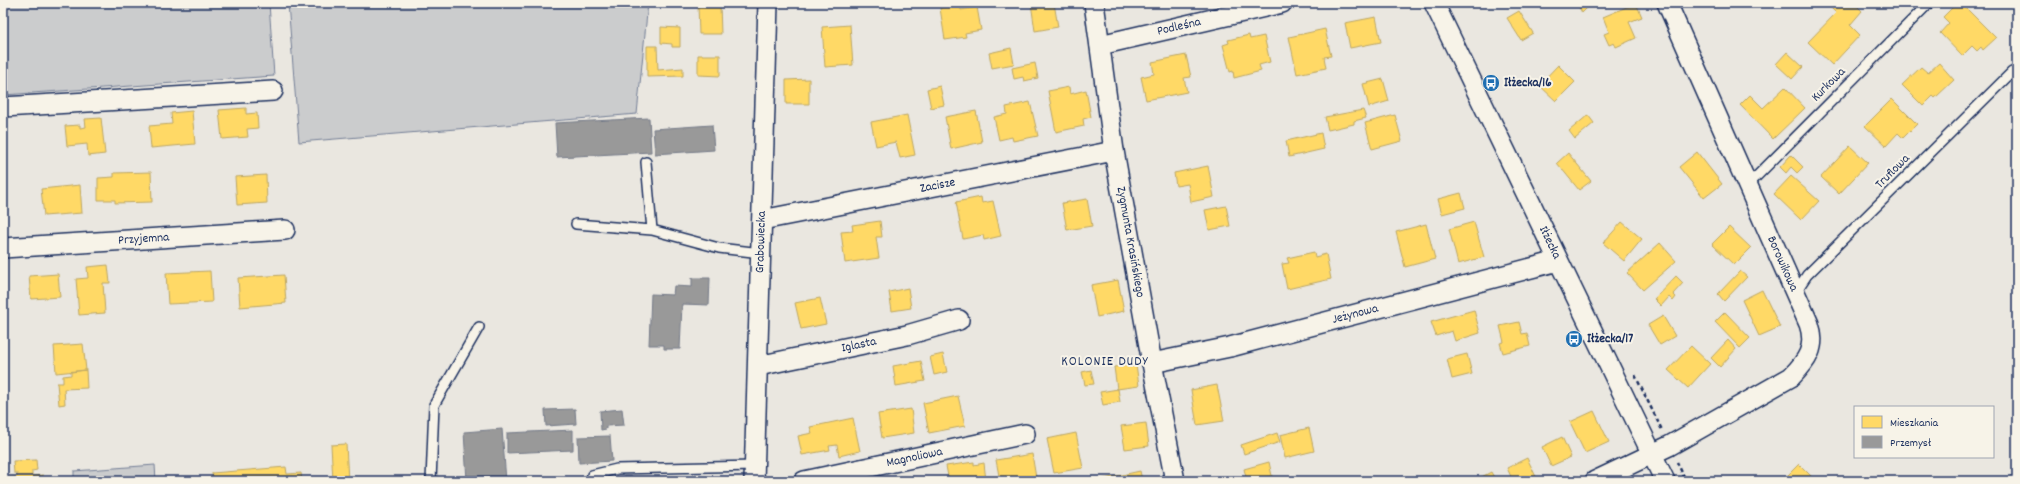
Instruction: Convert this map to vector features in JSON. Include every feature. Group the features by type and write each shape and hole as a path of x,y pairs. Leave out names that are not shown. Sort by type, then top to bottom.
{"street":[{"name":"Grabowiecka","path":"755,473 768,3"},
{"name":"Zygmunta Krasińskiego","path":"1094,3 1114,151 1175,481"},
{"name":"Podleśna","path":"1100,45 1282,3"},
{"name":"Iłżecka","path":"1434,3 1665,481"},
{"name":"Borowikowa","path":"1595,481 1669,446 1791,377 1802,366 1809,355 1812,333 1667,3"},
{"path":"3,107 273,91"},
{"name":"Zacisze","path":"762,220 1114,151"},
{"name":"Przyjemna","path":"3,248 285,230"},
{"name":"Jeżynowa","path":"1152,363 1230,347 1558,261"},
{"name":"Iglasta","path":"758,366 907,335 959,320"},
{"name":"Magnoliowa","path":"804,481 1025,434"}],"lane":[{"name":"Kurkowa","path":"1748,185 1929,3"},
{"name":"Truflowa","path":"1795,293 1807,275 2012,72"},
{"path":"646,162 652,230"},
{"path":"576,224 652,230 719,248 761,253"},
{"path":"431,481 434,405 479,327"},
{"path":"590,481 592,475 617,470 755,473"}],"shaded area":[{"path":"3,3 269,3 274,76 3,95"},
{"path":"288,3 648,3 637,114 299,142"},
{"path":"155,465 156,481 74,481 74,471"}],"building: Mieszkania":[{"path":"1031,3 1054,3 1058,27 1035,31"},
{"path":"1577,3 1592,3 1582,13"},
{"path":"1636,3 1642,17 1629,22 1636,38 1616,47 1614,43 1609,45 1604,34 1609,32 1603,17"},
{"path":"1834,3 1854,3 1862,11 1850,25 1860,35 1832,65 1808,42 1836,13 1830,7"},
{"path":"1957,3 1961,3 1996,38 1983,50 1981,47 1977,51 1972,46 1962,56 1940,33 1949,23 1943,17"},
{"path":"720,4 721,34 699,34 698,5"},
{"path":"961,5 961,10 977,7 981,30 965,33 966,37 945,40 940,8"},
{"path":"1519,11 1533,33 1521,40 1507,18"},
{"path":"1376,17 1381,42 1350,48 1345,23"},
{"path":"850,25 853,65 825,67 822,27"},
{"path":"661,27 680,28 680,47 672,47 672,44 661,43"},
{"path":"1325,29 1331,56 1324,57 1326,68 1297,74 1289,37"},
{"path":"1249,35 1250,39 1264,36 1270,62 1259,65 1261,71 1234,78 1233,71 1230,72 1223,45 1229,43 1228,40"},
{"path":"647,46 657,46 658,70 683,68 683,76 647,77"},
{"path":"1011,48 1014,64 992,68 989,53"},
{"path":"1787,52 1803,67 1792,79 1776,64"},
{"path":"698,55 720,55 720,76 698,75"},
{"path":"1186,55 1191,77 1184,78 1187,92 1146,100 1141,77 1154,74 1152,62"},
{"path":"1035,63 1038,78 1024,81 1023,77 1014,79 1012,68"},
{"path":"1939,63 1954,80 1935,98 1933,96 1923,106 1902,85 1921,67 1928,73"},
{"path":"1558,65 1575,82 1556,101 1539,85"},
{"path":"809,79 809,104 786,104 786,80"},
{"path":"1383,79 1389,101 1369,107 1363,84"},
{"path":"940,86 944,105 931,108 927,89"},
{"path":"1069,87 1070,94 1086,90 1091,117 1083,119 1084,126 1056,132 1048,91"},
{"path":"1785,87 1805,108 1773,139 1740,105 1750,95 1763,108"},
{"path":"1892,99 1917,124 1903,138 1898,133 1886,146 1865,126"},
{"path":"1030,102 1038,136 1013,141 1012,137 999,140 994,117 1007,114 1006,107"},
{"path":"246,108 246,114 257,113 258,128 247,129 248,137 222,139 219,110"},
{"path":"1363,110 1366,118 1354,121 1354,124 1328,130 1325,117"},
{"path":"192,111 195,144 151,148 149,126 172,124 171,113"},
{"path":"976,111 982,142 951,149 945,117"},
{"path":"907,115 915,155 900,158 896,142 876,146 871,122"},
{"path":"1395,115 1402,141 1372,149 1365,123"},
{"path":"1588,115 1594,123 1575,139 1569,131"},
{"path":"101,118 105,154 88,156 87,144 67,146 65,126 80,125 80,128 86,127 85,119"},
{"path":"1321,133 1324,149 1289,157 1286,141"},
{"path":"1850,146 1868,163 1839,194 1821,177"},
{"path":"1697,152 1722,184 1704,198 1679,167"},
{"path":"1568,153 1591,181 1579,190 1557,163"},
{"path":"1791,155 1803,167 1797,173 1791,167 1786,173 1780,167"},
{"path":"1208,166 1214,197 1191,202 1188,184 1176,186 1174,173"},
{"path":"151,172 152,202 115,203 115,200 98,200 98,178 114,177 114,173"},
{"path":"266,175 267,203 237,205 235,177"},
{"path":"1791,176 1819,201 1801,220 1774,194"},
{"path":"80,185 82,213 44,216 41,189"},
{"path":"1461,193 1465,208 1442,214 1438,199"},
{"path":"981,197 982,203 993,201 1001,236 984,240 983,235 963,239 956,202"},
{"path":"1087,199 1092,226 1067,230 1062,203"},
{"path":"1226,206 1230,226 1209,230 1205,210"},
{"path":"880,221 882,237 876,237 879,258 845,263 841,232 853,231 852,225"},
{"path":"1474,222 1484,257 1458,264 1449,229"},
{"path":"1622,222 1642,239 1624,261 1603,243"},
{"path":"1426,224 1435,259 1405,267 1396,232"},
{"path":"1729,227 1751,248 1734,265 1712,244"},
{"path":"1660,243 1676,261 1643,290 1627,273"},
{"path":"1314,252 1315,257 1326,254 1331,279 1287,289 1282,264 1289,263 1287,258"},
{"path":"108,265 110,283 103,283 105,313 79,315 76,279 88,278 87,267"},
{"path":"210,271 212,302 168,304 166,273"},
{"path":"1740,271 1747,277 1724,301 1718,294"},
{"path":"58,274 60,297 31,299 29,276"},
{"path":"284,275 286,303 240,307 238,278"},
{"path":"1676,276 1683,283 1673,294 1676,297 1673,301 1669,297 1661,306 1654,299"},
{"path":"1118,280 1124,311 1097,317 1091,285"},
{"path":"908,288 911,308 892,311 889,292"},
{"path":"1762,290 1780,327 1759,336 1742,300"},
{"path":"820,298 826,324 801,329 795,303"},
{"path":"1474,310 1480,333 1455,341 1452,331 1436,336 1431,322"},
{"path":"1725,312 1750,338 1740,348 1715,322"},
{"path":"1663,316 1675,336 1660,345 1648,325"},
{"path":"1519,322 1522,334 1527,333 1530,346 1503,353 1500,343 1504,342 1500,326"},
{"path":"1728,340 1736,349 1720,367 1711,358"},
{"path":"83,344 86,370 56,373 54,346"},
{"path":"1691,346 1710,364 1688,388 1668,370"},
{"path":"943,354 947,372 934,375 930,357"},
{"path":"1467,354 1472,374 1452,379 1447,359"},
{"path":"921,361 925,381 896,386 893,366"},
{"path":"1136,364 1139,386 1117,389 1114,367"},
{"path":"86,370 87,388 64,389 65,404 59,405 57,383 63,383 63,376 71,375 71,372"},
{"path":"1091,370 1094,384 1085,385 1082,372"},
{"path":"1217,385 1224,421 1197,425 1191,390"},
{"path":"1118,389 1120,402 1103,405 1100,392"},
{"path":"958,396 965,426 929,433 923,403"},
{"path":"911,409 914,433 882,438 878,414"},
{"path":"1594,411 1609,442 1585,453 1570,422"},
{"path":"853,418 860,451 839,456 837,445 829,446 830,450 802,455 798,436 812,433 810,427"},
{"path":"1146,423 1149,446 1125,449 1121,426"},
{"path":"1309,428 1314,451 1285,458 1280,435"},
{"path":"1076,433 1083,468 1054,473 1047,439"},
{"path":"1277,433 1280,442 1244,454 1241,445"},
{"path":"1562,437 1571,457 1551,466 1542,447"},
{"path":"346,444 348,481 333,481 331,445"},
{"path":"1032,454 1036,478 1020,481 1000,481 996,460"},
{"path":"1527,458 1538,481 1513,481 1507,468"},
{"path":"36,460 37,470 32,471 32,476 43,475 43,481 3,481 3,478 17,477 17,473 14,473 13,461"},
{"path":"974,462 974,465 984,463 986,481 949,481 946,466"},
{"path":"1269,462 1272,476 1247,481 1244,469"},
{"path":"1799,464 1816,481 1782,481"},
{"path":"286,467 287,474 301,473 302,481 213,481 212,473"},
{"path":"1140,471 1142,480 1100,481 1100,480"},
{"path":"1491,472 1496,481 1474,481"}],"building: Przemysł":[{"path":"649,118 651,152 557,157 555,123"},
{"path":"712,125 714,150 655,154 653,129"},
{"path":"692,278 710,278 709,305 682,304 680,349 664,349 664,345 649,345 651,294 673,295 674,286 692,287"},
{"path":"575,409 576,424 546,426 545,410"},
{"path":"622,409 624,425 606,426 606,429 601,430 600,411"},
{"path":"502,429 506,481 467,481 464,432"},
{"path":"573,430 573,450 507,453 507,433"},
{"path":"610,436 612,461 579,463 578,437"}],"place":[{"name":"Iłżecka/16","path":"1491,83"},
{"name":"Iłżecka/17","path":"1574,339"}],"district":[{"name":"KOLONIE DUDY","path":"1105,362"}]}
